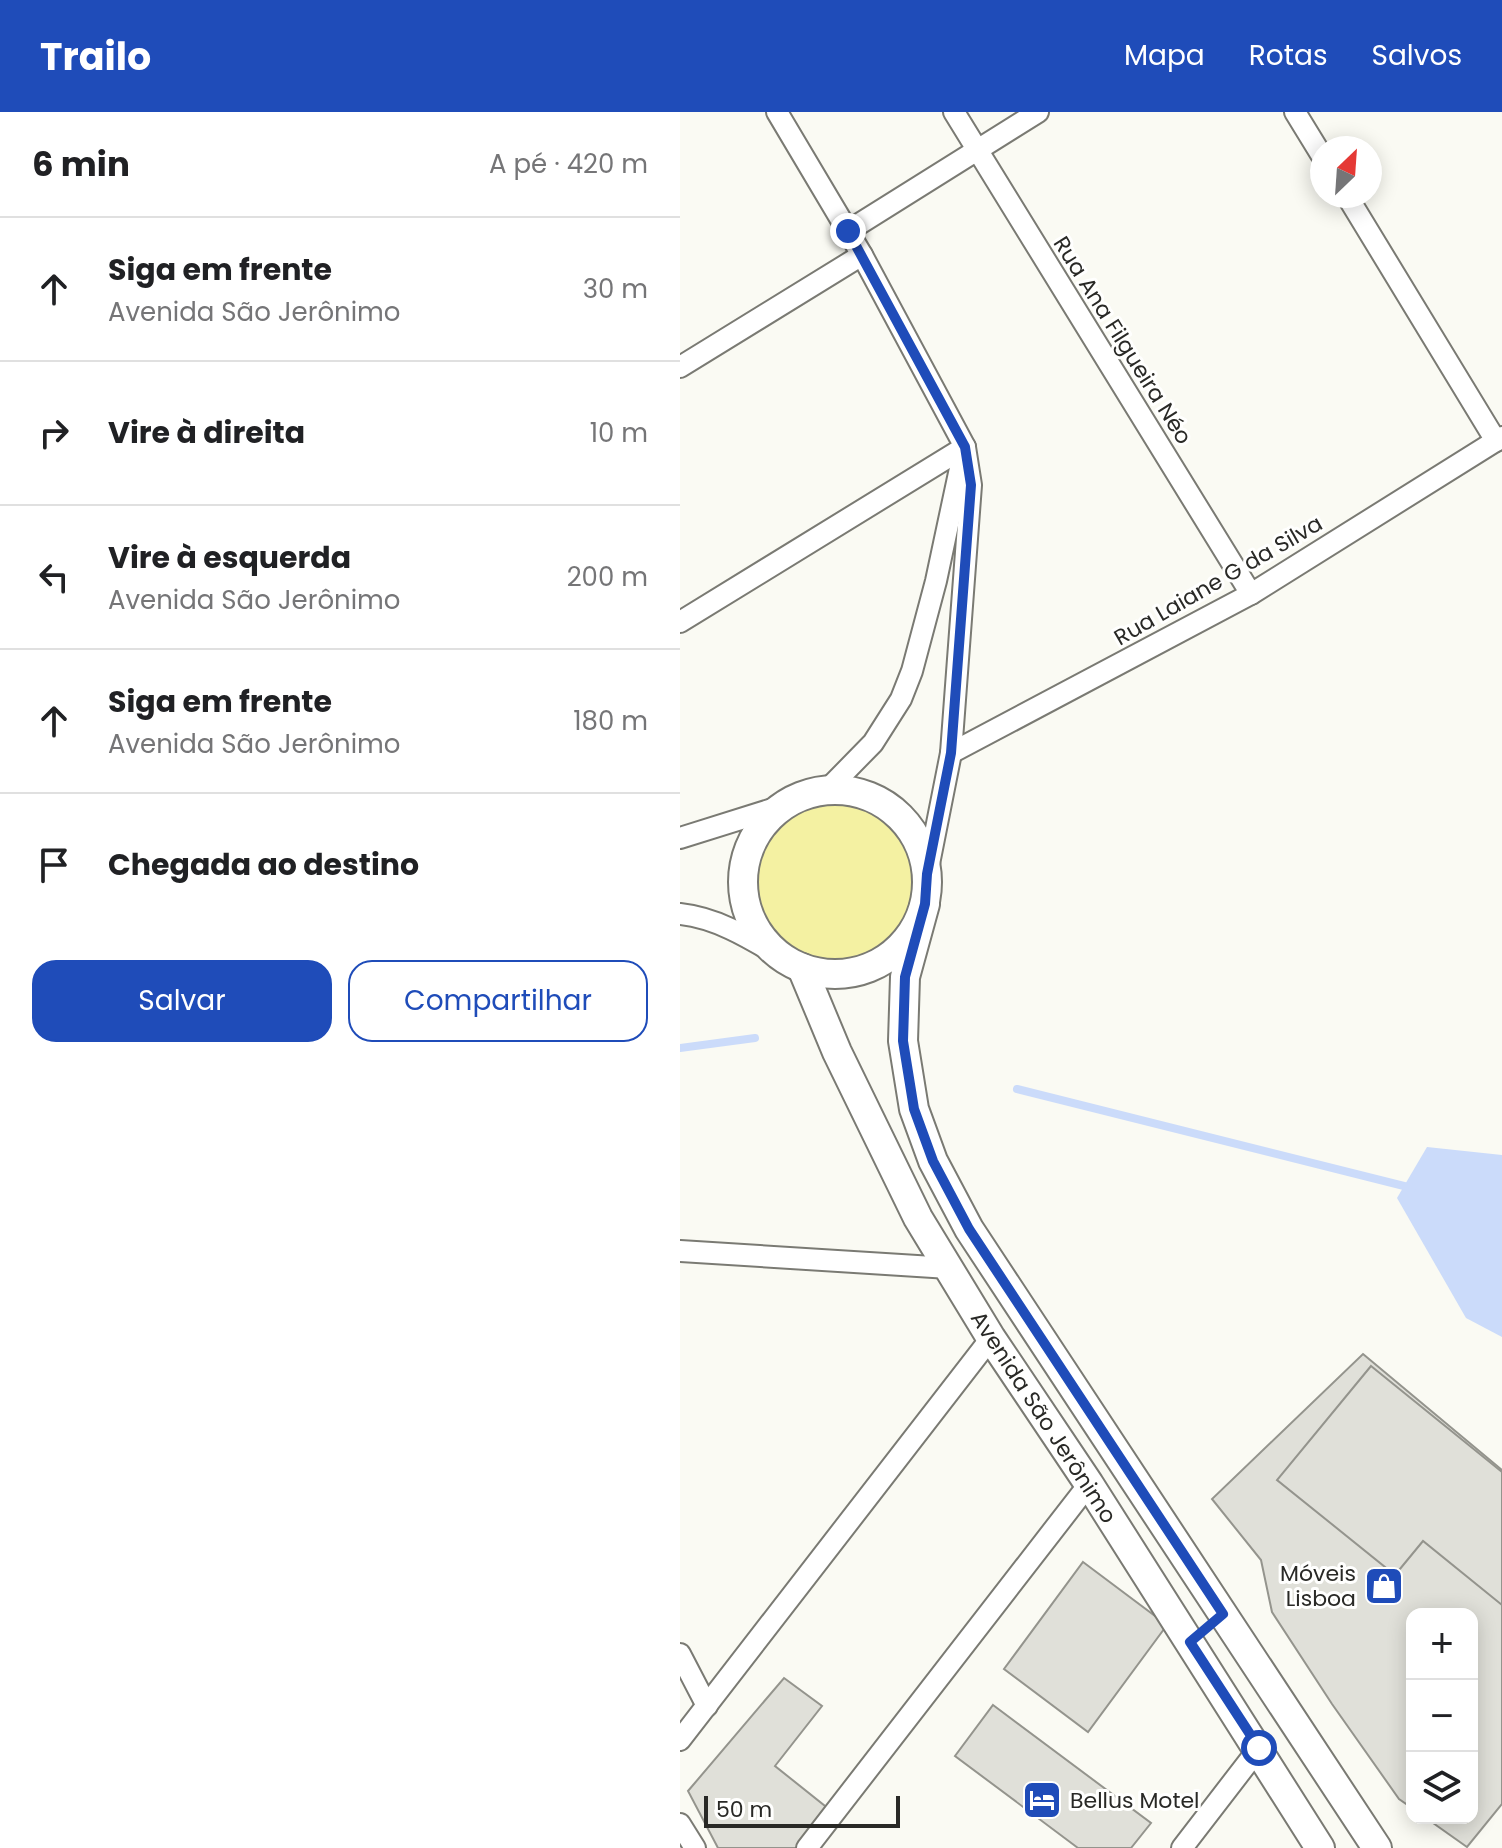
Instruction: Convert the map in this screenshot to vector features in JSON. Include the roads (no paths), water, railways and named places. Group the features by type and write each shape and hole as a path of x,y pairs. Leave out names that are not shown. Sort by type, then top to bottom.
{"main road":[{"path":"826,791 862,794 894,811 917,839 927,874 925,904 917,925 904,943 888,958 846,974 823,973 792,963 767,944 747,908 743,887 744,866 760,825 782,806 826,791"},
{"name":"Avenida São Jerônimo","path":"925,904 905,977 903,1041 914,1109 933,1161 969,1229 1377,1848"},
{"name":"Avenida São Jerônimo","path":"792,963 918,1218 991,1338 1089,1484 1320,1848"},
{"path":"1190,1642 1223,1614"}],"street":[{"path":"777,112 862,255 965,447 971,485 951,753 927,874"},
{"name":"Rua Ana Filgueira Néo","path":"954,112 1251,594"},
{"path":"848,231 1038,112"},
{"path":"1295,112 1310,136"},
{"path":"1355,208 1499,439"},
{"path":"680,367 862,255"},
{"name":"Rua Laiane G da Silva","path":"951,753 1251,594 1499,439"},
{"path":"680,622 965,447"},
{"path":"826,791 873,743 901,699 912,671 936,581 965,447"},
{"path":"680,838 782,806"},
{"path":"680,914 697,916 737,931 792,963"},
{"path":"680,1251 949,1268"},
{"path":"680,1740 991,1338"},
{"path":"807,1848 1089,1484"},
{"path":"680,1654 707,1706"},
{"path":"1182,1848 1259,1748"},
{"path":"680,1824 695,1848"}],"water":[{"path":"1427,1147 1502,1155 1502,1337 1466,1318 1397,1198"}],"waterway":[{"path":"680,1048 755,1038"},
{"path":"1017,1089 1412,1188"}],"place":[{"name":"Móveis Lisboa","path":"1384,1586"},
{"name":"Bellus Motel","path":"1042,1800"}]}
